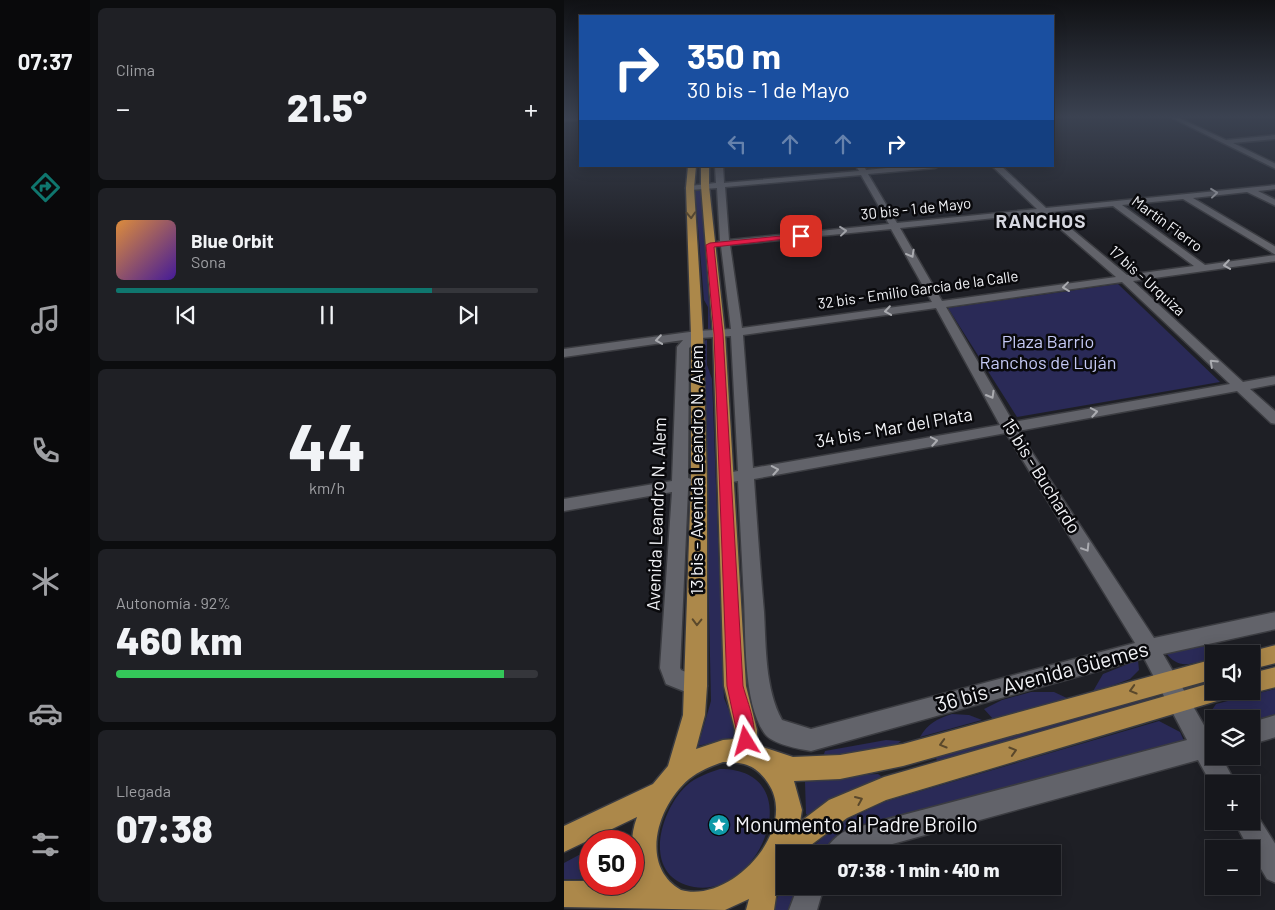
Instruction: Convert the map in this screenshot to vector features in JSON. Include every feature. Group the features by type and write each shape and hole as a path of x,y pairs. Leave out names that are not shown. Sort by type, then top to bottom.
{"main road":[{"name":"13 bis - Avenida Leandro N. Alem","path":"693,167 705,186"},
{"name":"13 bis - Avenida Leandro N. Alem","path":"678,773 694,715 696,686 699,482 697,335 705,167"},
{"name":"13 bis - Avenida Leandro N. Alem","path":"718,244 719,334 735,686 751,754"},
{"path":"1260,658 1275,654"},
{"name":"36 bis - Avenida Güemes","path":"751,754 793,769 840,767 904,755 1205,671"},
{"path":"1260,681 1275,677"},
{"path":"760,910 771,863 838,809 884,790 1205,695"},
{"path":"564,894 698,907 724,903 748,890 771,863 782,845 788,820 787,795 779,774 764,759 751,754 723,751 700,758 678,773 660,793 648,818 643,844 646,869 657,889 672,903"},
{"path":"564,839 660,793"}],"street":[{"path":"1258,158 1275,167"},
{"name":"13 bis - Avenida Leandro N. Alem","path":"718,167 705,186 737,332 757,658 761,691 766,713 774,728 788,735 811,740"},
{"path":"705,186 862,169 911,167"},
{"name":"17 bis - Urquiza","path":"997,167 1044,211 1125,279 1275,420"},
{"name":"15 bis - Buchardo","path":"862,169 1009,427 1149,648 1168,680 1177,702 1205,742"},
{"name":"30 bis - 1 de Mayo","path":"718,244 1275,187"},
{"path":"1249,190 1275,204"},
{"path":"1184,196 1275,252"},
{"name":"Martín Fierro","path":"1114,203 1203,268"},
{"name":"32 bis - Emilio García de la Calle","path":"564,353 697,335 737,332 1275,258"},
{"name":"Avenida Leandro N. Alem","path":"696,686 674,677 670,668 680,486 683,347 697,335"},
{"name":"34 bis - Mar del Plata","path":"727,478 1275,380"},
{"path":"564,505 699,482"},
{"name":"36 bis - Avenida Güemes","path":"811,740 1149,648 1275,620"},
{"path":"1260,731 1275,726"},
{"path":"847,845 850,842 1205,747"},
{"path":"1251,830 1275,870"},
{"path":"803,910 808,895"}],"green space":[{"path":"701,189 711,330 708,330 708,307 704,300 695,190"},
{"name":"Plaza Barrio Ranchos de Luján","path":"1118,284 1220,382 1017,417 948,308"},
{"path":"707,340 707,365 712,379 724,698 739,736 698,746 711,701 703,341"},
{"path":"1179,646 1186,649 1205,646 1205,660 1180,664 1169,657 1164,650"},
{"path":"1138,660 1139,670 1130,679 1092,693 1103,674"},
{"path":"1275,689 1275,716 1260,721 1260,710 1212,710 1216,704 1232,700 1260,700 1260,693"},
{"path":"1031,692 1054,692 1069,699 993,719 984,709 1002,700"},
{"path":"1152,694 1155,699 937,762 936,757"},
{"path":"952,714 969,715 982,720 920,737 933,722"},
{"path":"1159,721 1180,732 1186,745 855,830 836,845 814,845 840,823 884,802"},
{"path":"886,740 901,741 896,745 845,759 823,757 825,751"},
{"path":"720,769 748,775 764,789 770,809 767,832 756,854 740,873 718,885 694,887 678,881 667,871 661,858 660,843 663,827 668,812 686,786 698,778"},
{"path":"878,774 881,776 877,780 810,817 806,814 805,782 808,777"},
{"path":"579,855 579,879 564,879 564,863"},
{"path":"778,895 796,895 792,910 773,910"}],"place":[{"name":"Monumento al Padre Broilo","path":"719,825"}],"district":[{"name":"RANCHOS","path":"1041,221"}],"route":[{"path":"746,741 746,730 735,686 719,334 710,245 801,236"}]}
